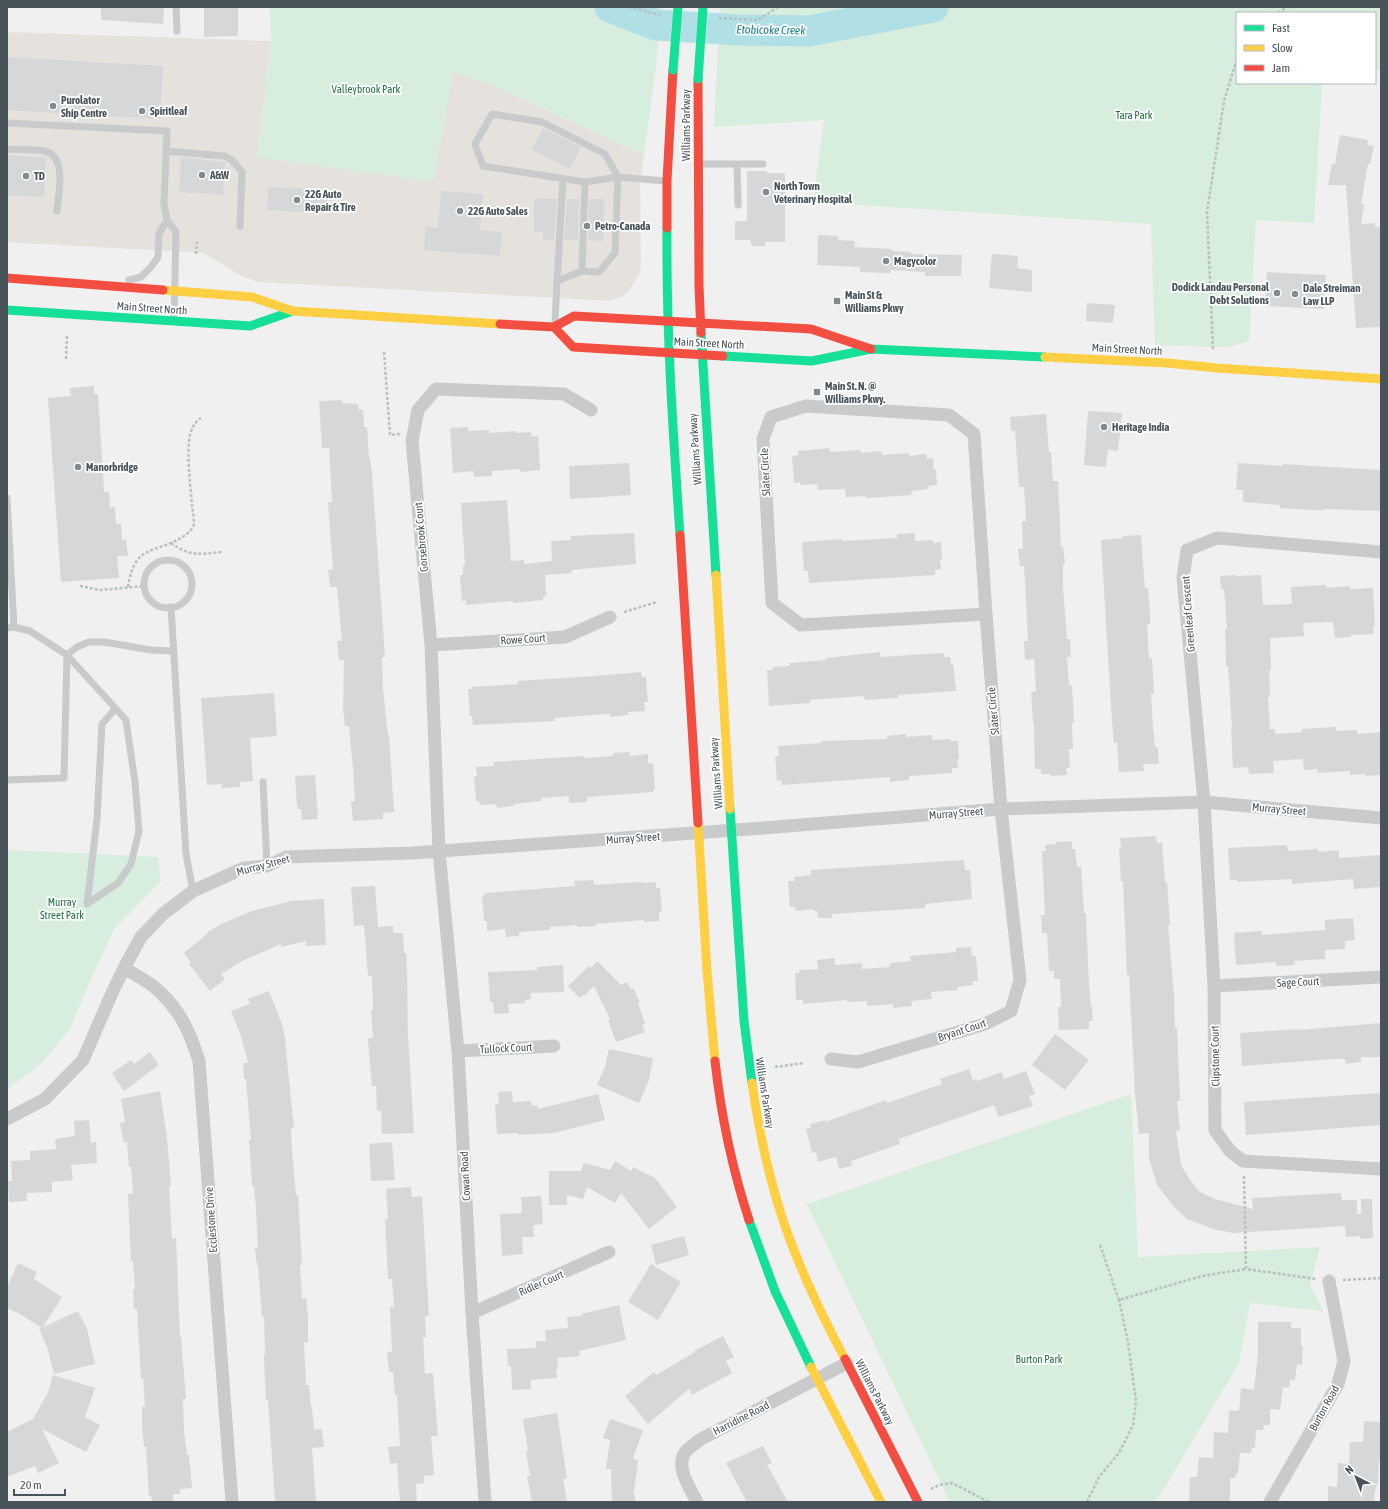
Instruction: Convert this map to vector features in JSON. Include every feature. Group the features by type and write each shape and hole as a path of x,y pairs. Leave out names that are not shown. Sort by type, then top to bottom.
{"main road":[{"name":"Williams Parkway","path":"678,7 667,181 666,285 707,971 714,1057 729,1147 748,1219 763,1261 817,1379 882,1502"},
{"name":"Williams Parkway","path":"702,7 698,79 700,322 744,1021 749,1071 759,1131 776,1198 794,1253 808,1286 918,1502"},
{"name":"Main Street North","path":"7,278 175,290 252,298 293,311 554,327 574,316 811,329 871,349"},
{"name":"Main Street North","path":"7,310 250,326 293,311"},
{"name":"Main Street North","path":"554,327 573,347 812,361 871,349 1167,363 1225,369 1381,380"}],"street":[{"name":"Gorsebrook Court","path":"439,851 431,645 412,441 418,410 436,389 564,394 591,410"},
{"name":"Slater Circle","path":"986,614 801,625 772,603 763,440 771,418 806,406 950,415 974,434 1001,809"},
{"name":"Greenleaf Crescent","path":"1204,802 1183,578 1188,550 1217,538 1381,552"},
{"name":"Rowe Court","path":"431,645 565,637 610,617"},
{"name":"Murray Street","path":"7,1119 45,1099 84,1060 124,968 142,937 163,914 193,892 244,868 268,866 286,857 439,851 732,831 1001,809 1204,802 1381,818"},
{"name":"Clipstone Court","path":"1204,802 1214,986 1216,1130 1230,1151 1243,1161"},
{"name":"Bryant Court","path":"831,1059 858,1062 985,1024 1011,1011 1020,980 1001,809"},
{"name":"Cowan Road","path":"439,851 458,1051 472,1313 486,1502"},
{"name":"Ecclestone Drive","path":"124,968 159,991 182,1018 192,1040 199,1061 232,1502"},
{"name":"Sage Court","path":"1214,986 1381,977"},
{"name":"Tullock Court","path":"458,1051 554,1046"},
{"path":"1243,1161 1381,1169"},
{"name":"Ridler Court","path":"472,1313 609,1252"},
{"name":"Burton Road","path":"1270,1502 1338,1384 1344,1361 1329,1281"},
{"name":"Harridine Road","path":"696,1502 681,1465 685,1452 701,1439 847,1363"}],"lane":[{"path":"176,7 177,30"},
{"path":"558,281 582,271 599,272 615,253 618,178 605,154 556,129 542,122 492,114 475,144 483,166 585,182 618,178 667,181"},
{"path":"7,122 167,131 164,204 167,220 176,232 174,321"},
{"path":"7,150 44,151 52,154 57,160 60,170 57,211"},
{"path":"166,151 225,156 238,166 242,172 240,226"},
{"path":"698,164 763,164"},
{"path":"737,164 738,205"},
{"path":"554,327 564,179"},
{"path":"582,271 585,182"},
{"path":"107,286 141,277 151,267 158,257 159,234 167,220"},
{"path":"7,498 10,627 30,631 67,654 126,720 135,782 139,831 131,864 118,883 87,904 98,819 102,724 115,709"},
{"path":"170,560 178,562 185,567 192,583 190,592 186,599 179,605 171,607 162,607 154,603 148,597 145,586 144,580 147,572 153,565 161,561 170,560"},
{"path":"171,607 186,854 193,892"},
{"path":"67,654 77,647 89,642 104,642 151,650 174,651"},
{"path":"7,780 64,778 67,654"},
{"path":"263,782 268,866"}],"path":[{"path":"1214,350 1207,212 1224,101 1236,62"},
{"path":"196,254 197,242"},
{"path":"66,359 67,334"},
{"path":"384,352 390,435 414,433"},
{"path":"128,587 130,575 136,562 144,553 177,540 188,533 193,527 188,463 189,447 192,427 201,418"},
{"path":"170,542 181,550 191,554 222,552"},
{"path":"80,586 100,590 145,586"},
{"path":"610,617 657,602"},
{"path":"775,1067 804,1063"},
{"path":"1243,1161 1246,1269"},
{"path":"1086,1502 1099,1477 1118,1452 1133,1425 1136,1401 1128,1342 1119,1300 1100,1245"},
{"path":"1119,1300 1202,1276 1246,1269 1329,1281 1381,1278"},
{"path":"928,1491 939,1485 952,1483 989,1502"}],"shaded area":[{"path":"7,32 271,41 258,157 453,72 490,84 644,155 640,186 640,273 629,291 623,296 610,301 258,282 241,276 204,253 7,242"}],"green space":[{"name":"Valleybrook Park","path":"270,7 661,7 656,66 644,155 490,84 453,72 433,182 257,157 271,41"},
{"name":"Tara Park","path":"720,7 1381,7 1381,70 1376,70 1376,12 1236,12 1236,84 1322,84 1314,223 1256,220 1249,341 1232,346 1155,345 1151,224 813,202 824,120 714,127"},
{"name":"Murray Street Park","path":"7,850 158,857 161,881 114,929 71,1027 42,1063 7,1089"},
{"name":"Burton Park","path":"1131,1094 1138,1257 1320,1247 1310,1285 1323,1311 1250,1303 1239,1363 1162,1492 1154,1502 950,1502 807,1204"}],"building":[{"path":"101,7 164,7 163,24 101,20"},
{"path":"204,7 238,7 238,36 204,37"},
{"path":"7,57 163,66 160,119 7,110"},
{"path":"543,128 581,147 570,169 532,150"},
{"path":"1340,135 1368,140 1367,145 1374,146 1370,164 1368,164 1361,204 1364,205 1361,224 1375,223 1375,227 1380,227 1381,327 1356,328 1346,185 1328,185 1332,163 1335,164"},
{"name":"TD","path":"7,155 46,158 44,197 7,195"},
{"name":"A&W","path":"181,157 225,162 223,195 179,192"},
{"name":"North Town Veterinary Hospital","path":"747,171 785,173 785,242 765,242 765,246 752,246 750,240 735,240 735,221 747,221"},
{"name":"22G Auto Repair & Tire","path":"268,187 328,190 327,213 267,210"},
{"name":"22G Auto Sales","path":"441,191 483,194 480,230 502,232 500,256 424,250 425,227 438,228"},
{"path":"534,199 557,199 554,240 543,240 543,232 534,232"},
{"path":"567,199 579,199 578,240 564,240"},
{"path":"589,199 604,199 603,241 588,240"},
{"path":"818,235 838,236 838,240 855,241 854,247 892,249 892,251 911,252 911,254 962,255 961,276 925,276 925,272 890,270 890,273 860,272 860,267 817,265"},
{"path":"992,254 1018,256 1017,268 1032,270 1032,292 989,288"},
{"name":"Dale Streiman Law LLP","path":"1267,272 1326,275 1324,309 1265,306"},
{"path":"1087,303 1115,305 1113,323 1086,321"},
{"name":"Manorbridge","path":"94,386 94,394 98,394 104,492 109,492 110,508 115,507 116,524 121,523 122,540 126,540 128,556 117,556 119,578 61,582 48,398 71,396 70,388"},
{"path":"342,400 342,403 358,404 359,410 363,410 364,427 367,427 369,458 372,473 385,657 382,657 383,689 389,735 394,812 383,813 383,819 353,821 351,802 355,801 353,769 349,726 345,726 343,708 344,660 339,660 337,641 342,641 337,587 330,587 328,570 333,569 328,502 332,502 329,448 322,448 319,401"},
{"name":"Heritage India","path":"1088,411 1122,413 1118,451 1108,450 1106,467 1084,465"},
{"path":"1046,414 1053,481 1058,481 1061,547 1063,546 1065,564 1063,564 1063,587 1067,639 1070,639 1071,657 1067,657 1069,686 1072,685 1074,723 1072,723 1073,749 1069,749 1070,768 1066,768 1067,775 1051,776 1050,774 1041,774 1041,769 1035,769 1034,721 1033,722 1031,692 1036,691 1034,659 1025,660 1024,641 1028,641 1024,566 1020,566 1018,549 1023,549 1022,521 1026,521 1024,487 1019,487 1015,431 1011,431 1010,417"},
{"path":"468,427 468,431 489,430 489,433 515,431 516,433 531,432 532,437 538,436 540,470 520,472 520,469 492,471 492,476 474,477 473,471 453,473 450,428"},
{"path":"830,448 830,452 861,450 861,453 881,451 882,455 909,453 909,456 926,454 927,459 933,458 934,470 936,469 937,485 928,486 929,489 911,491 912,495 866,498 866,496 846,497 845,489 818,490 817,484 800,485 800,482 794,483 792,456 798,455 798,451"},
{"path":"629,463 631,495 570,499 569,466"},
{"path":"1238,463 1282,466 1283,464 1381,470 1381,511 1280,508 1280,505 1243,502 1243,490 1236,490"},
{"path":"507,500 511,561 524,560 524,564 552,561 551,541 571,540 571,536 634,533 636,564 571,570 572,573 545,575 546,596 543,597 543,600 466,605 466,600 462,601 460,575 463,575 463,566 465,565 461,503"},
{"path":"915,533 915,541 933,540 933,543 941,542 941,569 935,570 935,575 809,583 808,571 804,571 802,542 842,539 842,541 897,538 897,534"},
{"path":"1141,535 1145,588 1148,588 1150,612 1150,624 1147,624 1149,659 1152,658 1154,694 1151,694 1153,728 1155,747 1158,747 1159,764 1143,764 1144,771 1119,772 1117,742 1114,743 1112,722 1101,540 1123,538 1122,536"},
{"path":"1261,575 1263,605 1292,604 1291,587 1326,585 1326,588 1350,586 1350,589 1373,588 1374,634 1351,635 1351,637 1335,638 1333,622 1303,623 1304,636 1270,638 1271,671 1269,671 1270,697 1268,697 1270,729 1275,729 1275,734 1302,732 1302,729 1336,727 1336,731 1357,730 1357,734 1381,732 1381,775 1350,775 1350,771 1318,773 1318,769 1304,770 1303,759 1273,761 1274,773 1249,774 1248,767 1233,768 1228,666 1226,666 1225,629 1227,629 1224,589 1221,590 1220,576"},
{"path":"880,652 880,657 944,653 944,657 950,657 951,664 953,664 956,691 898,695 898,698 865,700 864,696 810,700 810,703 769,706 767,670 773,670 773,667 790,666 789,663 826,660 826,658"},
{"path":"641,672 642,677 646,677 648,702 644,702 645,711 628,712 628,715 610,717 610,714 592,715 555,718 555,721 473,725 472,716 470,716 468,689 472,689 472,687 518,684 518,681"},
{"path":"274,693 277,736 250,738 253,781 240,782 240,787 222,788 222,784 207,785 201,698"},
{"path":"906,734 906,737 932,735 932,740 950,739 950,741 958,741 958,768 952,768 952,773 909,776 909,780 890,782 890,777 782,785 781,780 777,781 775,756 779,756 778,746 821,743 821,741 887,739 887,736"},
{"path":"630,752 630,756 648,754 648,763 653,764 655,789 653,792 587,797 587,802 569,803 569,796 541,798 541,801 514,804 514,806 497,808 496,804 480,805 479,801 476,801 474,776 477,776 476,767 494,766 494,762 583,756 584,758 613,756 613,753"},
{"path":"315,775 318,819 302,820 301,809 298,809 297,805 295,776"},
{"path":"1156,836 1157,843 1162,842 1165,882 1167,882 1170,925 1168,925 1174,994 1175,1028 1177,1028 1180,1101 1177,1101 1180,1130 1176,1131 1181,1165 1190,1180 1200,1192 1215,1199 1253,1209 1252,1198 1341,1193 1342,1200 1357,1200 1357,1214 1361,1214 1361,1199 1372,1199 1373,1238 1360,1239 1360,1236 1346,1237 1345,1226 1233,1233 1213,1229 1187,1219 1174,1207 1157,1185 1149,1158 1149,1133 1139,1134 1135,1094 1129,975 1127,975 1123,881 1121,881 1119,849 1121,848 1120,838"},
{"path":"1072,841 1072,849 1075,849 1077,867 1081,866 1084,913 1086,913 1089,985 1093,1021 1089,1021 1089,1029 1059,1030 1058,1007 1061,1007 1060,979 1054,979 1054,971 1049,971 1047,933 1042,933 1041,915 1045,915 1042,851 1046,851 1045,845 1056,844 1056,842"},
{"path":"1287,845 1288,851 1318,849 1318,852 1339,850 1339,858 1380,855 1381,887 1354,889 1353,879 1292,884 1292,879 1237,882 1237,880 1230,880 1228,848"},
{"path":"964,860 965,870 970,870 972,899 925,904 925,908 832,914 832,918 818,918 817,911 813,911 813,909 796,911 795,907 790,907 788,881 794,881 794,877 811,875 811,870"},
{"path":"593,880 594,885 656,882 656,888 660,888 662,911 659,912 659,921 644,922 644,920 596,924 596,926 577,927 577,925 550,927 550,930 519,932 519,936 506,937 505,929 487,931 487,921 484,921 482,895 486,895 485,893 575,886 574,881"},
{"path":"375,886 378,927 393,926 393,933 403,933 404,953 406,953 407,965 408,1034 414,1133 382,1134 381,1111 377,1111 376,1086 372,1086 368,1039 373,1038 371,1010 373,1010 372,976 368,976 364,925 354,926 351,887"},
{"path":"324,899 326,945 306,946 306,941 281,947 281,944 244,960 221,974 225,979 210,991 189,964 191,962 184,953 208,932 221,924 252,911 291,901"},
{"path":"1353,918 1355,940 1345,941 1345,949 1325,950 1325,959 1294,961 1295,965 1276,966 1276,962 1236,965 1234,933 1262,931 1262,935 1325,930 1325,920"},
{"path":"971,947 972,956 976,956 978,981 973,981 973,985 957,987 958,990 931,992 932,999 911,1001 912,1006 893,1008 893,1004 867,1006 867,1001 847,1002 847,1000 803,1004 803,1000 796,1000 795,973 800,973 799,970 818,969 817,960 835,958 835,965 862,963 862,969 890,967 890,963 911,961 910,956 956,952 956,948"},
{"path":"597,961 621,985 627,982 630,989 633,988 640,1002 638,1003 645,1024 642,1025 645,1032 616,1042 608,1020 610,1019 594,986 580,998 568,986 589,966 591,968"},
{"path":"563,965 564,992 531,993 531,999 525,1000 525,1003 508,1004 509,1013 494,1014 493,1002 490,1002 488,972 537,970 537,967"},
{"path":"269,991 282,1024 286,1042 294,1128 291,1128 292,1150 296,1195 298,1195 302,1265 300,1265 302,1299 306,1298 308,1317 308,1342 304,1342 306,1385 309,1385 314,1430 322,1429 324,1447 312,1448 316,1501 309,1502 275,1502 268,1400 266,1400 265,1384 264,1317 262,1317 258,1265 255,1248 258,1248 256,1209 254,1186 252,1186 249,1140 251,1140 246,1079 244,1079 243,1063 248,1063 241,1036 231,1011 250,1004 248,999"},
{"path":"1381,1023 1381,1057 1361,1057 1361,1062 1346,1064 1345,1059 1334,1059 1242,1066 1240,1033"},
{"path":"1055,1034 1089,1060 1065,1090 1032,1065"},
{"path":"609,1049 653,1058 649,1080 639,1103 597,1085 605,1067"},
{"path":"150,1052 159,1065 124,1091 112,1073 131,1060 134,1064"},
{"path":"969,1069 973,1080 977,1079 977,1081 1002,1072 1004,1079 1026,1071 1035,1094 1029,1096 1033,1106 999,1117 994,1105 899,1139 900,1144 851,1161 852,1166 839,1169 836,1157 818,1162 816,1152 812,1153 806,1129 811,1128 810,1124 825,1120 825,1122 886,1100 887,1103 942,1084 940,1079"},
{"path":"160,1091 167,1138 171,1186 169,1186 172,1239 176,1238 180,1337 181,1336 186,1399 183,1399 184,1431 187,1455 189,1455 192,1488 180,1489 180,1494 173,1494 173,1502 152,1502 151,1496 149,1496 146,1447 144,1447 142,1427 142,1407 145,1406 143,1378 141,1379 137,1309 134,1309 133,1289 135,1289 133,1261 131,1261 128,1194 133,1194 131,1167 129,1167 127,1142 124,1143 120,1123 125,1122 121,1099"},
{"path":"512,1091 513,1102 531,1101 532,1106 537,1105 538,1109 598,1094 605,1120 554,1133 518,1135 518,1133 497,1134 495,1104 499,1104 498,1092"},
{"path":"1381,1093 1381,1125 1246,1135 1244,1102"},
{"path":"89,1120 91,1143 96,1142 97,1163 71,1165 73,1180 52,1182 52,1192 27,1193 27,1201 9,1202 8,1181 12,1181 11,1161 30,1160 30,1151 56,1149 55,1139 75,1136 74,1121"},
{"path":"392,1142 395,1180 371,1181 369,1144"},
{"path":"615,1161 631,1171 633,1167 655,1178 677,1207 649,1229 621,1193 615,1203 587,1187 583,1199 567,1195 567,1205 549,1205 549,1171 581,1171 584,1163 610,1170"},
{"path":"411,1187 412,1197 422,1196 429,1316 425,1316 426,1337 423,1337 425,1374 433,1373 438,1436 431,1436 434,1475 424,1476 424,1483 416,1484 417,1502 400,1502 397,1463 390,1464 388,1447 400,1446 397,1395 395,1395 393,1372 389,1372 387,1352 392,1352 390,1307 394,1307 392,1279 388,1279 385,1219 388,1219 386,1189"},
{"path":"541,1196 543,1224 533,1225 534,1237 522,1237 523,1254 502,1256 500,1214 522,1213 521,1197"},
{"path":"684,1236 689,1255 656,1265 651,1245"},
{"path":"18,1263 37,1272 34,1279 62,1297 42,1328 20,1314 7,1308 7,1287"},
{"path":"651,1264 681,1282 658,1320 628,1302"},
{"path":"619,1305 626,1340 579,1351 580,1356 557,1358 557,1378 531,1380 531,1389 512,1390 511,1366 508,1366 507,1349 536,1348 536,1341 546,1341 545,1330 568,1328 567,1317 582,1316 581,1314"},
{"path":"78,1311 87,1329 95,1364 54,1374 47,1347 39,1329"},
{"path":"1258,1322 1291,1322 1291,1328 1301,1328 1301,1346 1303,1346 1302,1365 1297,1364 1295,1380 1290,1380 1289,1388 1283,1387 1280,1410 1270,1409 1270,1425 1264,1425 1263,1430 1256,1430 1255,1448 1252,1448 1251,1453 1240,1453 1238,1473 1236,1473 1235,1478 1230,1478 1230,1502 1189,1502 1190,1477 1197,1477 1199,1457 1213,1458 1214,1432 1228,1433 1229,1410 1239,1411 1241,1388 1254,1390 1258,1353"},
{"path":"723,1336 734,1357 726,1361 732,1373 692,1395 689,1389 648,1424 625,1396 654,1372 656,1375 695,1352 694,1351"},
{"path":"53,1375 95,1388 85,1417 100,1425 86,1452 42,1429 59,1463 38,1473 35,1466 7,1477 7,1432 33,1419 48,1392"},
{"path":"557,1413 567,1478 563,1479 567,1502 532,1502 527,1476 530,1476 523,1419"},
{"path":"610,1419 643,1430 633,1459 638,1460 634,1493 636,1502 612,1502 611,1469 606,1469 610,1440 603,1438"},
{"path":"1364,1421 1381,1422 1381,1462 1379,1462 1378,1485 1376,1485 1374,1502 1328,1502 1328,1486 1337,1487 1338,1463 1349,1464 1350,1442 1363,1442"},
{"path":"763,1446 772,1463 767,1465 788,1502 747,1502 726,1463"}],"waterway":[{"name":"Etobicoke Creek","path":"610,7 656,25 739,30 809,31 933,7"}],"traffic: fast":[{"path":"673,70 678,7"},
{"path":"698,79 703,7"},
{"path":"667,228 669,343 680,535"},
{"path":"7,310 250,326 293,311"},
{"path":"701,333 716,575"},
{"path":"723,356 812,361 871,349 1045,357"},
{"path":"730,809 744,1021 752,1083"},
{"path":"749,1220 775,1291 811,1367"}],"traffic: slow":[{"path":"163,290 252,297 293,311 500,324"},
{"path":"1045,357 1167,363 1217,368 1381,379"},
{"path":"716,575 730,809"},
{"path":"698,823 707,971 715,1061"},
{"path":"752,1083 765,1155 785,1226 812,1294 845,1359"},
{"path":"811,1367 881,1502"}],"traffic: jam":[{"path":"667,228 667,181 673,70"},
{"path":"698,79 699,286 701,333"},
{"path":"7,278 163,290"},
{"path":"500,324 554,327 574,316 811,329 871,349"},
{"path":"554,327 573,347 723,356"},
{"path":"680,535 698,823"},
{"path":"715,1061 720,1101 728,1141 737,1181 749,1220"},
{"path":"845,1359 918,1502"}],"place":[{"name":"Purolator Ship Centre","path":"53,106"},
{"name":"Spiritleaf","path":"142,111"},
{"name":"A&W","path":"202,175"},
{"name":"TD","path":"26,176"},
{"name":"North Town Veterinary Hospital","path":"766,192"},
{"name":"22G Auto Repair & Tire","path":"297,200"},
{"name":"22G Auto Sales","path":"460,211"},
{"name":"Petro-Canada","path":"587,226"},
{"name":"Magycolor","path":"886,261"},
{"name":"Dodick Landau Personal Debt Solutions","path":"1277,293"},
{"name":"Dale Streiman Law LLP","path":"1295,294"},
{"name":"Main St & Williams Pkwy","path":"837,301"},
{"name":"Main St. N. @ Williams Pkwy.","path":"817,392"},
{"name":"Heritage India","path":"1104,427"},
{"name":"Manorbridge","path":"78,467"}]}
